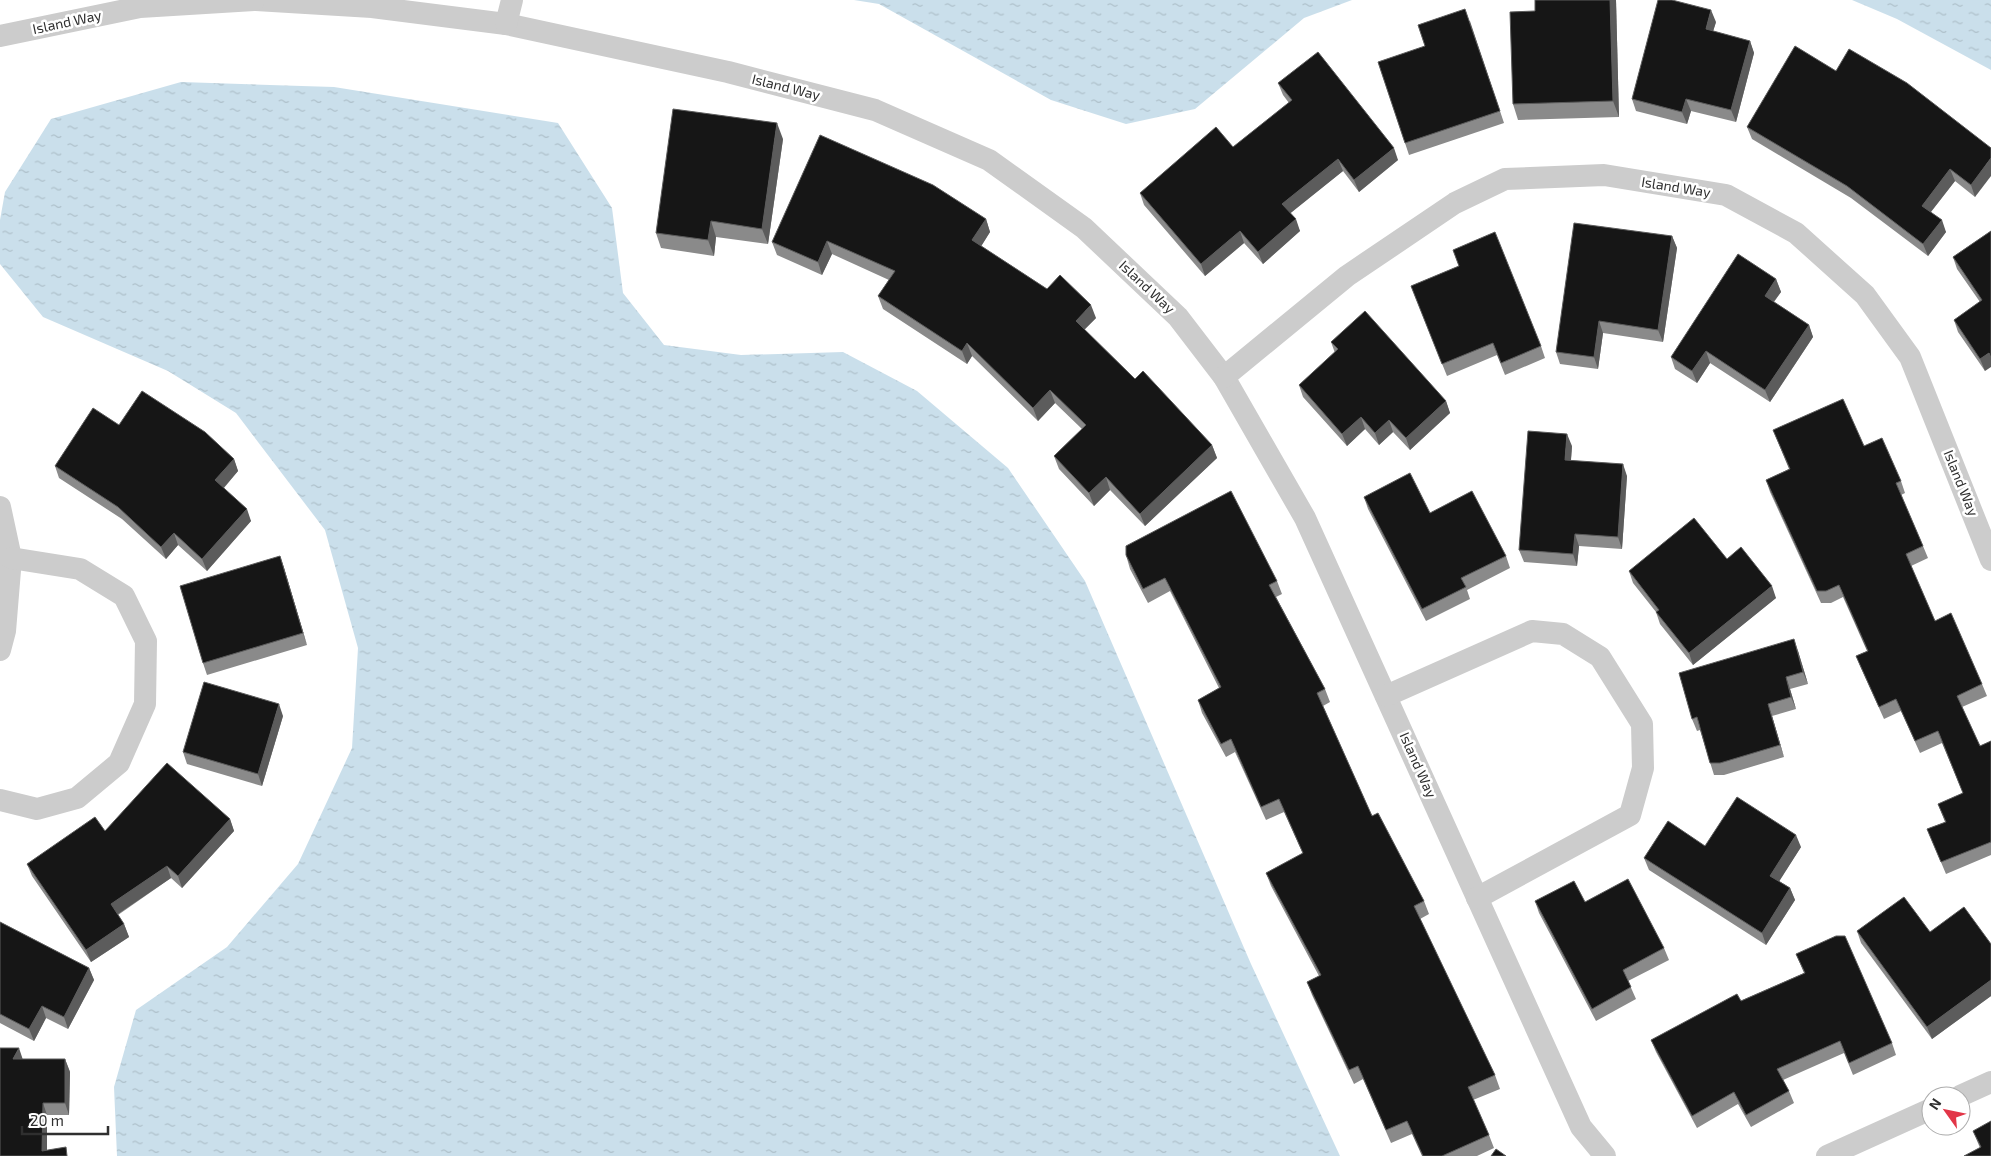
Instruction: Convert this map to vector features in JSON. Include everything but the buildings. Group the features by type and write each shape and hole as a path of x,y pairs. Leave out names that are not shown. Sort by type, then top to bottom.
{"street":[{"name":"Island Way","path":"0,36 140,7 255,0 372,6 506,24 728,72 875,110 989,160 1084,228 1178,317 1224,377 1305,518 1581,1127 1605,1156"},
{"path":"506,24 512,0"},
{"name":"Island Way","path":"1224,377 1347,276 1455,203 1505,179 1604,175 1726,195 1796,234 1865,296 1910,357 1991,560"},
{"path":"0,508 11,558 5,631 0,650"},
{"path":"0,800 37,809 77,798 119,763 145,704 146,641 124,596 80,569 11,558"},
{"path":"1386,696 1532,631 1564,634 1600,657 1642,724 1643,768 1630,815 1477,898"},
{"path":"1971,1091 1991,1082"},
{"path":"1827,1156 1921,1114"}],"water":[{"path":"854,0 1352,0 1304,18 1195,109 1126,124 1051,100 879,4"},
{"path":"1852,0 1991,0 1991,70 1897,19"},
{"path":"181,82 334,87 558,123 612,208 623,293 664,345 741,355 843,352 917,391 1008,468 1085,581 1251,964 1340,1156 117,1156 114,1087 136,1010 227,947 298,864 352,748 358,648 325,530 236,413 168,371 43,317 0,264 0,220 5,192 51,119"}]}
